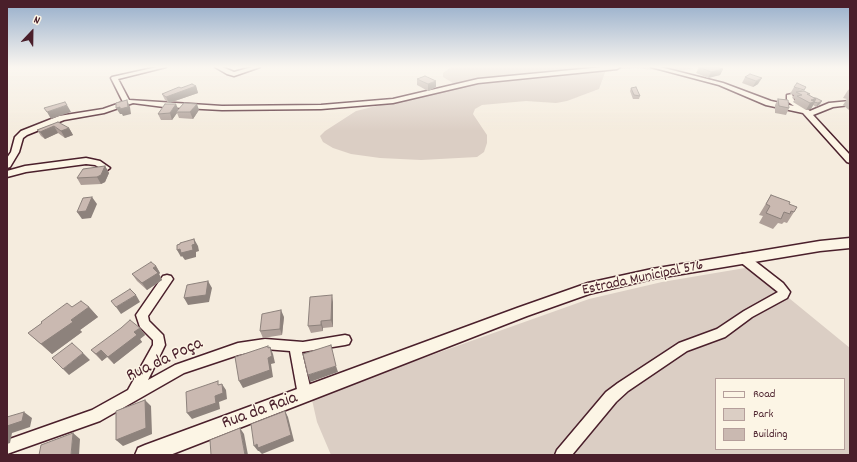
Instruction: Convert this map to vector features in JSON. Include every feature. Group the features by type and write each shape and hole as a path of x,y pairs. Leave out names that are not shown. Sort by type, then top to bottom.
{"main road":[{"name":"Estrada Municipal 576","path":"375,369 522,312 588,289 636,277 743,258 846,243"},
{"name":"Rua da Raia","path":"145,455 375,369"}],"street":[{"path":"120,89 127,102"},
{"path":"7,165 15,152 19,137 24,133 62,118 102,111 127,102 138,101 164,105 203,107 318,107 381,102 446,89"},
{"path":"733,89 769,103 807,112 832,105 850,104"},
{"path":"790,95 791,101 807,112 818,127 850,160"},
{"path":"7,174 25,169 86,161 97,163 106,168"},
{"path":"562,455 611,397 623,388 683,346 721,333 752,311 783,296 784,292 779,286 743,258"},
{"path":"133,395 158,345 159,339 144,323 142,315 167,279"},
{"name":"Rua da Poça","path":"7,446 96,416 180,370 238,349 265,344 295,347 345,340"},
{"path":"295,347 305,396"}],"green space":[{"path":"448,89 599,89 567,101 556,103 526,101 482,105 475,109 473,114 487,135 487,143 484,152 477,157 421,160 380,158 351,154 333,148 323,142 320,136 325,131 356,111"},
{"path":"751,267 850,348 850,455 331,455 317,422 312,400 370,377 589,299 662,282"}],"building":[{"path":"175,89 189,89 166,97 162,94"},
{"path":"631,89 637,89 640,96 634,95"},
{"path":"804,91 816,99 811,100 815,102 810,103 797,96 802,95 796,92"},
{"path":"814,98 822,101 818,103 814,102 816,99"},
{"path":"778,99 788,100 789,108 779,106"},
{"path":"127,100 128,107 120,109 120,107 116,108 116,103"},
{"path":"65,102 67,105 47,112 44,108"},
{"path":"184,103 197,104 190,112 176,112"},
{"path":"165,104 176,104 170,113 158,114"},
{"path":"58,122 69,128 61,131 54,126 40,132 37,130"},
{"path":"105,166 101,175 97,177 77,178 83,169"},
{"path":"771,195 790,202 789,204 797,207 794,212 791,211 790,214 784,212 781,219 766,213 770,206 766,204"},
{"path":"92,197 86,211 77,212 83,198"},
{"path":"194,239 195,244 192,245 193,250 181,253 180,249 177,250 177,245 180,243"},
{"path":"151,262 156,266 153,268 158,273 142,283 132,274"},
{"path":"208,281 206,295 184,298 187,285"},
{"path":"130,289 136,295 116,307 111,301"},
{"path":"332,295 331,320 321,321 321,325 308,326 310,297"},
{"path":"81,301 89,307 71,320 73,322 41,344 28,333 67,303 72,307"},
{"path":"281,310 280,329 260,331 262,314"},
{"path":"130,320 140,328 134,332 137,335 108,357 101,350 96,354 91,350 121,328"},
{"path":"72,343 83,353 63,369 52,358"},
{"path":"331,345 336,366 308,375 303,354"},
{"path":"268,346 268,348 270,347 272,356 268,358 270,370 239,381 235,357"},
{"path":"218,381 218,385 222,384 223,393 215,396 216,403 187,413 186,392"},
{"path":"145,400 146,428 116,440 116,411"},
{"path":"285,411 291,435 258,448 257,444 254,446 251,424"},
{"path":"24,412 22,421 7,426 7,417"},
{"path":"240,428 245,455 211,455 210,440"},
{"path":"73,433 71,455 39,455 41,445"}]}
